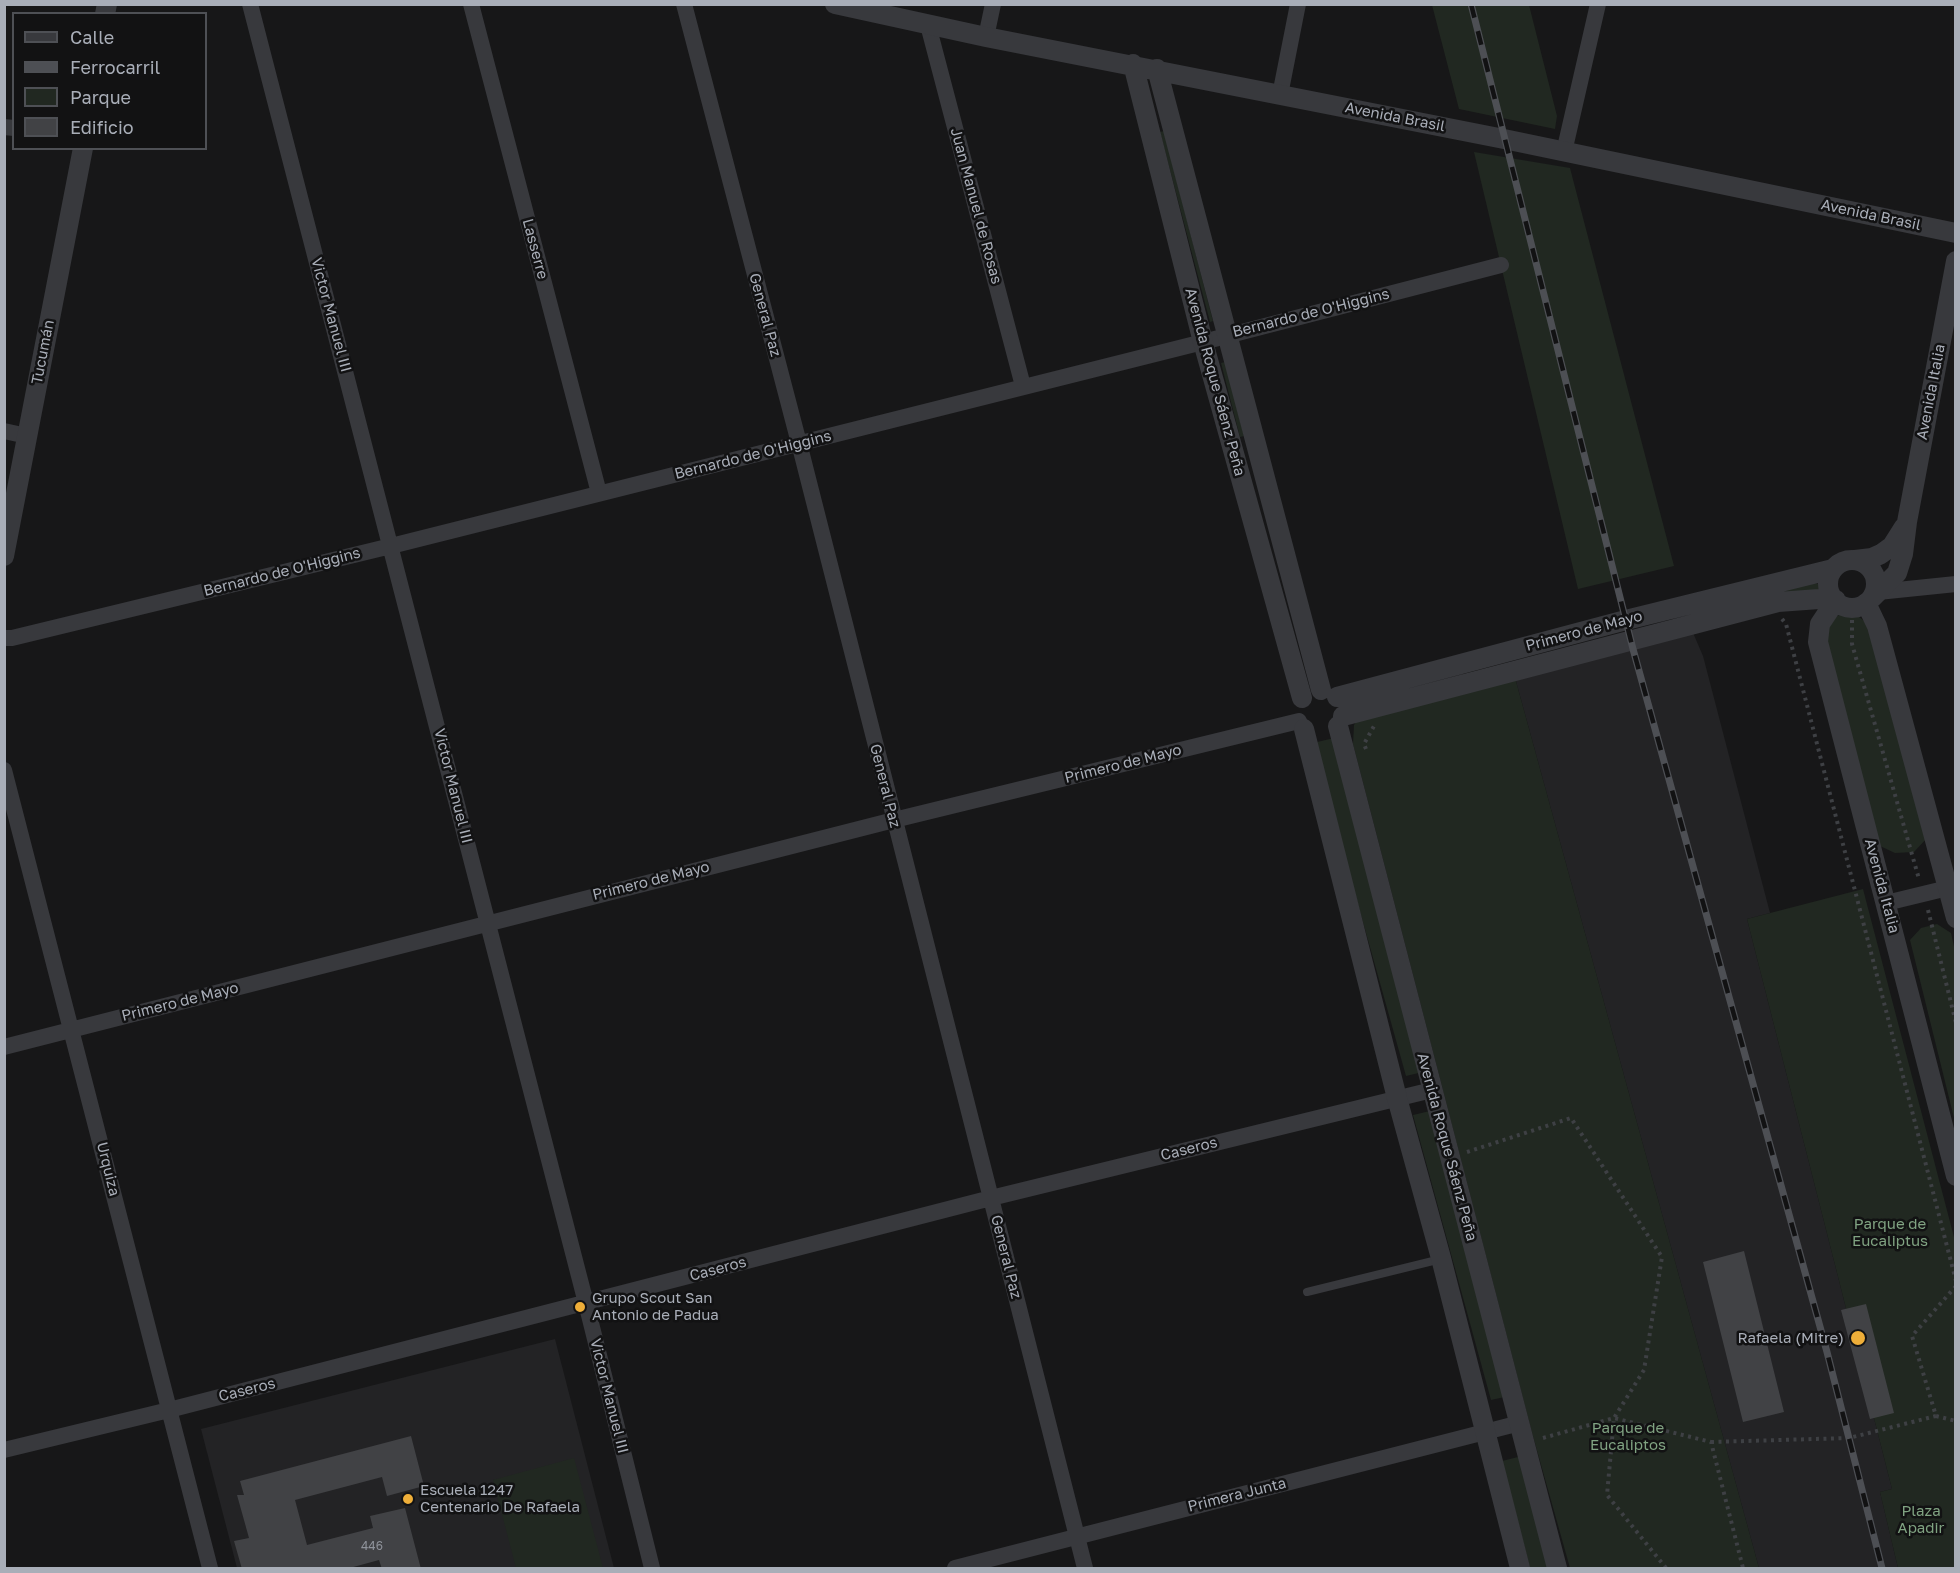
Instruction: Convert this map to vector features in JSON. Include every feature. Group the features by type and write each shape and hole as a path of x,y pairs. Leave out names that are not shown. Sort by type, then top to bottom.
{"street":[{"name":"Victor Manuel III","path":"250,4 586,1303 652,1569"},
{"name":"Lasserre","path":"471,4 599,493"},
{"name":"General Paz","path":"684,4 799,443 1085,1569"},
{"name":"Avenida Brasil","path":"835,4 986,37 1133,64 1956,233"},
{"path":"986,37 993,4"},
{"path":"1280,95 1298,4"},
{"path":"1564,152 1598,4"},
{"name":"Juan Manuel de Rosas","path":"928,25 1023,386"},
{"name":"Avenida Roque Sáenz Peña","path":"1133,64 1203,342 1302,698"},
{"name":"Avenida Roque Sáenz Peña","path":"1157,69 1298,605 1311,651 1335,707 1557,1569"},
{"name":"Tucumán","path":"4,556 83,150"},
{"name":"Avenida Italia","path":"1956,261 1903,554 1897,573 1820,624 1818,642 1956,1176"},
{"name":"Bernardo de O'Higgins","path":"4,638 23,636 391,546 1501,265"},
{"path":"4,431 27,436"},
{"path":"1235,456 1257,450"},
{"name":"Avenida Italia","path":"1855,560 1872,558 1892,546 1907,522"},
{"path":"1255,530 1277,525"},
{"path":"1855,560 1863,562 1874,574 1875,590 1856,600"},
{"name":"Primero de Mayo","path":"1335,707 1514,650 1727,594 1833,569 1839,564 1855,560"},
{"path":"1833,569 1828,585 1856,600 1877,626 1952,887 1956,918"},
{"name":"Primero de Mayo","path":"1335,707 1520,669 1778,602 1856,600 1956,584"},
{"path":"1278,610 1298,605"},
{"path":"1514,650 1520,669"},
{"path":"1291,656 1311,651"},
{"path":"1302,725 1310,733 1324,735 1331,733 1335,707 1312,691 1302,698 1297,710 1520,1569"},
{"name":"Primero de Mayo","path":"4,1047 894,820 1302,725"},
{"name":"Urquiza","path":"4,770 210,1569"},
{"path":"1886,903 1952,887"},
{"name":"Caseros","path":"4,1450 169,1410 992,1198 1432,1090"},
{"name":"Primera Junta","path":"955,1569 1520,1424"}],"lane":[{"path":"1306,1292 1441,1258"}],"path":[{"path":"1856,600 1852,644 1924,894 1956,1023"},
{"path":"1780,616 1786,624 1956,1281"},
{"path":"1367,755 1364,744 1374,724"},
{"path":"1470,1163 1467,1151 1571,1118 1662,1257 1644,1370 1614,1418 1607,1495 1666,1569"},
{"path":"1936,1416 1912,1336 1956,1286"},
{"path":"1545,1448 1542,1437 1614,1418 1711,1442 1850,1438 1936,1416 1956,1420"},
{"path":"1711,1442 1743,1569"}],"shaded area":[{"path":"1691,628 1703,656 1770,913 1747,919 1892,1489 1880,1492 1898,1568 1759,1568 1514,674"},
{"name":"Escuela 1247 Centenario De Rafaela","path":"555,1339 614,1568 237,1568 201,1429"}],"green space":[{"path":"1432,5 1529,5 1557,116 1555,129 1459,109"},
{"path":"1164,131 1213,321 1210,322 1160,132"},
{"path":"1474,152 1570,168 1674,566 1578,589"},
{"path":"1225,362 1244,436 1240,437 1221,363"},
{"path":"1815,583 1821,585 1823,590 1750,598"},
{"path":"1846,614 1858,616 1868,624 1928,837 1914,852 1895,853 1880,846 1826,637 1830,617"},
{"name":"Parque de Eucaliptos","path":"1514,674 1759,1568 1570,1568 1531,1429 1353,744 1354,725 1364,711"},
{"path":"1334,738 1423,1072 1406,1076 1313,743"},
{"name":"Parque de Eucaliptus","path":"1863,889 1955,1241 1955,1568 1898,1568 1880,1492 1892,1489 1747,919"},
{"path":"1937,924 1951,933 1955,951 1955,1122 1910,940 1921,928"},
{"path":"1434,1110 1509,1396 1491,1400 1413,1115"},
{"path":"1522,1456 1550,1568 1530,1568 1502,1461"},
{"path":"574,1458 603,1568 516,1568 493,1480"}],"building":[{"path":"1744,1251 1784,1412 1743,1422 1703,1262"},
{"path":"1866,1304 1894,1413 1870,1419 1841,1310"},
{"path":"411,1436 424,1486 387,1496 382,1477 295,1500 307,1545 373,1528 370,1516 405,1508 421,1569 382,1569 379,1560 346,1569 242,1569 234,1541 249,1538 237,1495 244,1495 240,1481"}],"railway":[{"path":"1471,4 1633,649 1827,1352 1882,1568"}],"place":[{"name":"Grupo Scout San Antonio de Padua","path":"580,1307"},
{"name":"Rafaela (Mitre)","path":"1858,1338"},
{"name":"Escuela 1247 Centenario De Rafaela","path":"408,1499"}],"park label":[{"name":"Plaza Apadir","path":"1921,1520"}]}
